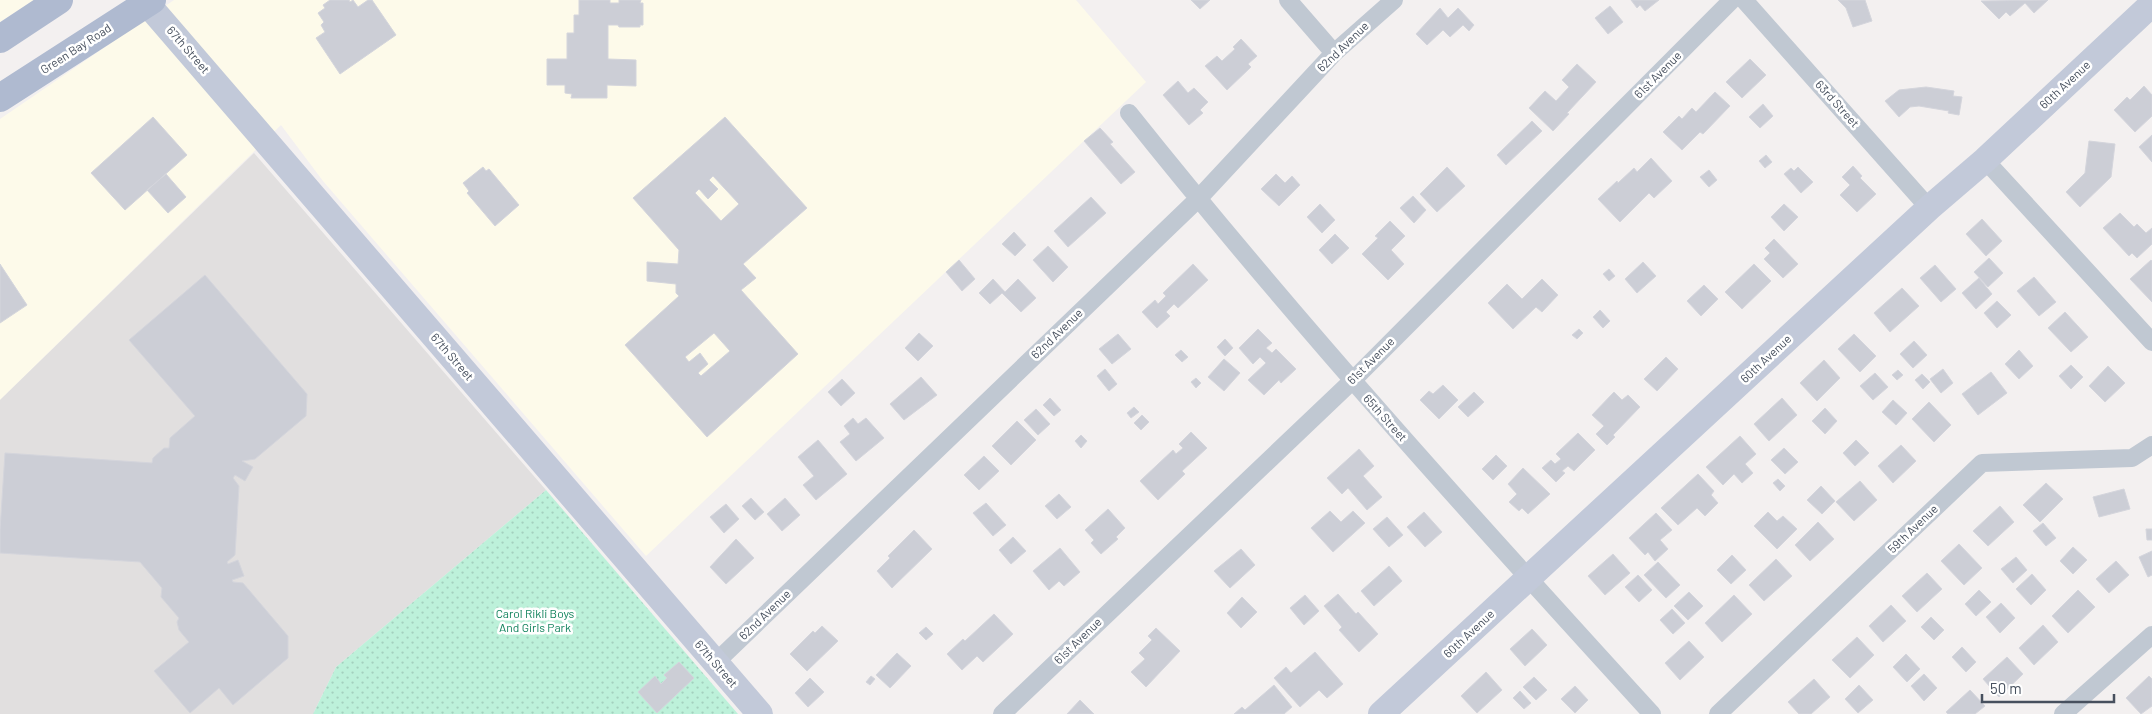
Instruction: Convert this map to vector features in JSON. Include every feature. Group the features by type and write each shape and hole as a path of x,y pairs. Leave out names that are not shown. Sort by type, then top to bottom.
{"main road":[{"path":"0,39 59,0"},
{"name":"Green Bay Road","path":"0,98 148,1"}],"street":[{"path":"1288,0 1334,53"},
{"name":"62nd Avenue","path":"715,663 1198,199 1334,53 1394,0"},
{"name":"61st Avenue","path":"1002,714 1352,381 1732,0"},
{"name":"63rd Street","path":"1744,0 1929,208"},
{"name":"67th Street","path":"148,1 760,714"},
{"name":"60th Avenue","path":"1381,714 1929,208 1985,160 2152,4"},
{"name":"65th Street","path":"1129,113 1198,199 1352,381 1652,714"},
{"path":"1985,160 2152,342"},
{"name":"59th Avenue","path":"1718,714 1982,463 2132,458 2152,445"},
{"path":"2063,714 2152,635"}],"shaded area":[{"path":"0,0 34,0 0,22"},
{"path":"174,0 1076,0 1146,82 646,556 323,181 281,125 0,400 0,119"},
{"path":"254,153 546,490 336,667 313,714 0,714 0,400"}],"green space":[{"name":"Carol Rikli Boys And Girls Park","path":"546,490 738,714 313,714 336,667"}],"building":[{"path":"330,0 349,0 350,2 353,0 358,7 368,0 372,0 396,35 340,74 316,38 325,32 321,25 324,22 318,13 325,8 323,5"},
{"path":"579,0 610,0 610,3 619,3 619,0 641,0 640,3 643,3 643,25 640,25 640,27 608,25 608,59 636,60 636,86 607,85 607,98 571,98 572,94 565,93 565,85 547,85 547,59 567,59 567,33 574,33 574,15 579,15"},
{"path":"1191,0 1210,0 1200,9"},
{"path":"1631,0 1659,0 1645,11 1640,5 1637,8"},
{"path":"1838,0 1865,0 1872,21 1853,27 1846,8"},
{"path":"2048,0 2034,13 2025,3 2010,16 2006,12 1999,19 1981,1"},
{"path":"1610,6 1623,22 1608,34 1595,18"},
{"path":"1440,8 1448,18 1458,8 1474,25 1469,31 1463,25 1450,37 1443,30 1427,45 1416,34"},
{"path":"1241,39 1257,56 1248,64 1251,67 1227,90 1205,66 1217,56 1222,61 1235,49 1233,47"},
{"path":"1750,59 1766,75 1742,98 1726,82"},
{"path":"1577,64 1596,82 1553,131 1529,108 1545,91 1556,101 1569,87 1562,80"},
{"path":"1178,81 1188,93 1194,88 1208,102 1200,110 1203,113 1189,125 1163,95"},
{"path":"2144,86 2152,95 2152,116 2135,132 2114,110 2127,97 2130,100"},
{"path":"1926,87 1954,91 1953,96 1962,97 1959,115 1948,113 1949,111 1919,106 1910,107 1899,117 1885,101 1899,90"},
{"path":"1715,92 1730,106 1703,134 1700,132 1682,150 1663,132 1679,116 1682,119 1692,108 1696,112"},
{"path":"1763,104 1773,116 1760,128 1749,117"},
{"path":"153,117 187,155 125,210 91,173"},
{"path":"725,117 807,208 743,264 756,278 741,290 798,354 707,437 625,345 679,296 676,293 676,284 647,281 647,262 678,264 679,250 633,198","holes":["713,176 739,204 721,221 695,193 699,189 708,199 718,189 709,180","714,333 730,351 701,376 698,373 708,364 700,353 689,362 685,357"]},
{"path":"1532,121 1542,131 1506,165 1497,155"},
{"path":"1100,128 1113,142 1110,144 1135,172 1121,184 1084,141"},
{"path":"2152,135 2152,162 2139,147"},
{"path":"2089,141 2115,144 2111,177 2080,207 2066,192 2085,173"},
{"path":"1766,155 1772,162 1765,168 1759,161"},
{"path":"1651,158 1672,181 1654,198 1649,193 1620,222 1598,199 1617,181 1618,183 1634,168 1637,172"},
{"path":"1853,166 1862,176 1860,178 1876,194 1857,212 1840,195 1850,185 1842,177"},
{"path":"483,167 486,171 489,169 519,205 495,226 467,193 469,191 463,183"},
{"path":"1447,167 1465,186 1437,212 1420,194"},
{"path":"1798,167 1813,182 1801,193 1784,174 1791,168 1794,171"},
{"path":"1709,170 1717,180 1709,187 1700,177"},
{"path":"166,174 186,197 168,213 147,190"},
{"path":"1276,174 1285,183 1292,176 1300,185 1279,206 1261,189"},
{"path":"1413,196 1426,210 1414,223 1400,208"},
{"path":"1091,197 1106,213 1068,247 1054,231"},
{"path":"1320,204 1335,220 1322,233 1307,217"},
{"path":"1784,204 1798,217 1784,231 1771,217"},
{"path":"2120,213 2134,227 2137,224 2146,233 2152,228 2152,244 2137,258 2132,253 2129,256 2103,228"},
{"path":"1982,219 2002,241 1986,256 1966,234"},
{"path":"1390,221 1405,236 1391,250 1404,264 1388,280 1362,254 1378,238 1375,236"},
{"path":"1014,232 1026,245 1015,256 1002,244"},
{"path":"1335,234 1349,248 1332,264 1319,250"},
{"path":"1774,239 1798,264 1783,278 1764,259 1770,253 1765,248"},
{"path":"1048,246 1068,267 1053,282 1033,260"},
{"path":"1989,258 2003,273 1988,287 1974,272"},
{"path":"959,260 975,279 962,291 946,272"},
{"path":"2152,261 2152,302 2130,279"},
{"path":"1643,262 1656,276 1637,293 1625,279"},
{"path":"0,264 27,305 0,323"},
{"path":"1193,264 1208,280 1178,308 1174,304 1166,312 1170,316 1157,328 1142,312 1155,300 1158,304 1166,296 1163,293"},
{"path":"1754,264 1771,281 1742,309 1725,292"},
{"path":"1935,265 1956,289 1941,302 1920,278"},
{"path":"1609,269 1615,276 1609,281 1603,274"},
{"path":"205,275 307,394 306,416 255,459 242,461 253,467 245,481 235,475 233,478 239,486 235,555 227,562 228,564 238,560 244,576 232,580 233,582 243,583 288,636 288,658 233,705 219,688 190,713 154,671 189,642 179,630 177,622 179,618 161,597 162,588 140,562 0,553 0,530 5,453 152,463 153,458 164,448 169,448 170,438 195,416 129,340"},
{"path":"2034,277 2056,302 2039,316 2017,291"},
{"path":"1979,278 1992,294 1976,309 1962,293"},
{"path":"993,279 1005,292 1018,279 1036,298 1021,312 1002,293 990,304 979,293"},
{"path":"1542,279 1558,295 1542,312 1536,307 1513,329 1488,303 1507,284 1522,299"},
{"path":"1704,285 1718,299 1701,316 1687,301"},
{"path":"1902,288 1919,306 1890,332 1874,313"},
{"path":"1997,301 2011,315 1997,328 1984,313"},
{"path":"1600,310 1610,321 1603,328 1593,317"},
{"path":"2065,312 2088,337 2071,352 2048,328"},
{"path":"1258,329 1272,343 1266,348 1272,353 1276,349 1296,369 1281,383 1279,380 1264,395 1248,380 1266,363 1260,357 1253,364 1239,348"},
{"path":"1579,329 1583,333 1577,339 1572,335"},
{"path":"919,333 933,346 918,361 905,348"},
{"path":"1118,334 1131,349 1112,364 1099,349"},
{"path":"1854,334 1876,356 1860,372 1838,349"},
{"path":"1225,339 1233,348 1225,356 1217,347"},
{"path":"1914,341 1927,355 1913,368 1900,354"},
{"path":"1181,350 1188,357 1182,362 1175,355"},
{"path":"2019,350 2033,366 2019,379 2005,364"},
{"path":"1666,357 1678,369 1657,391 1644,379"},
{"path":"1224,359 1240,373 1224,391 1208,377"},
{"path":"1824,360 1840,378 1817,401 1800,383"},
{"path":"2071,365 2083,377 2071,389 2059,376"},
{"path":"2108,366 2125,383 2105,402 2089,386"},
{"path":"1105,369 1117,384 1109,391 1097,376"},
{"path":"1943,369 1953,383 1941,393 1930,379"},
{"path":"1898,370 1903,375 1897,380 1892,375"},
{"path":"1991,372 2007,393 1978,415 1962,394"},
{"path":"1875,373 1888,387 1873,400 1860,386"},
{"path":"1922,374 1930,382 1923,389 1915,380"},
{"path":"921,377 937,395 904,420 890,404"},
{"path":"1196,378 1201,383 1196,388 1191,382"},
{"path":"842,379 855,393 841,406 828,392"},
{"path":"1443,385 1458,400 1439,419 1420,400 1429,391 1433,394"},
{"path":"1474,392 1484,402 1468,417 1458,407"},
{"path":"1614,392 1622,400 1628,395 1640,407 1613,435 1615,437 1607,445 1596,434 1604,426 1592,415"},
{"path":"1050,398 1061,410 1054,416 1043,405"},
{"path":"1782,398 1797,415 1769,441 1754,424"},
{"path":"1893,400 1907,413 1896,425 1882,412"},
{"path":"1929,402 1951,425 1934,442 1912,419"},
{"path":"1134,407 1139,412 1131,418 1127,413"},
{"path":"1825,408 1837,421 1825,434 1812,421"},
{"path":"1036,409 1050,424 1038,435 1024,420"},
{"path":"1142,415 1149,422 1141,430 1134,423"},
{"path":"853,418 858,424 866,418 884,438 856,461 840,442 850,434 844,426"},
{"path":"1017,421 1036,440 1011,465 992,446"},
{"path":"1191,432 1207,448 1182,471 1185,474 1158,500 1140,481 1173,450 1176,454 1183,448 1179,444"},
{"path":"1578,433 1595,450 1574,471 1568,466 1562,471 1565,473 1556,482 1542,468 1551,460 1555,464 1561,459 1556,454"},
{"path":"1081,435 1087,441 1081,448 1075,441"},
{"path":"1740,436 1756,454 1745,464 1753,473 1742,483 1734,474 1723,485 1706,467"},
{"path":"818,440 847,474 816,500 803,485 814,476 798,457"},
{"path":"1856,440 1869,453 1855,466 1843,453"},
{"path":"1901,445 1916,461 1893,483 1878,466"},
{"path":"1784,448 1798,462 1785,474 1771,460"},
{"path":"1359,449 1374,466 1363,476 1382,497 1367,510 1348,488 1342,494 1327,478"},
{"path":"1496,455 1507,466 1493,480 1482,469"},
{"path":"984,456 999,471 979,490 964,475"},
{"path":"1523,468 1550,494 1528,514 1522,508 1519,511 1509,502 1517,494 1508,484"},
{"path":"1698,474 1714,491 1711,495 1718,503 1705,516 1697,508 1678,525 1661,508"},
{"path":"1778,479 1785,486 1780,491 1773,483"},
{"path":"1860,481 1877,500 1854,521 1836,502"},
{"path":"2046,483 2063,499 2040,522 2023,505"},
{"path":"1821,486 1835,501 1822,514 1807,500"},
{"path":"2124,489 2130,509 2099,517 2093,497"},
{"path":"1059,494 1071,507 1057,519 1045,506"},
{"path":"751,498 764,512 755,520 742,506"},
{"path":"785,498 800,515 782,531 767,514"},
{"path":"986,503 1006,525 993,536 973,513"},
{"path":"726,504 739,519 724,533 710,517"},
{"path":"2000,506 2014,522 1988,546 1973,531"},
{"path":"1108,509 1125,528 1116,537 1118,539 1101,554 1091,543 1094,540 1085,530"},
{"path":"1330,511 1341,522 1353,511 1365,523 1333,552 1311,528"},
{"path":"1424,512 1442,532 1425,547 1407,527"},
{"path":"1768,512 1777,521 1783,516 1797,529 1777,549 1754,526"},
{"path":"1656,513 1672,530 1660,540 1668,549 1655,561 1648,552 1645,555 1629,538"},
{"path":"1387,517 1403,535 1389,547 1373,529"},
{"path":"1818,522 1834,539 1810,561 1795,545"},
{"path":"2043,523 2056,538 2046,546 2033,531"},
{"path":"2146,529 2152,529 2152,540 2147,540"},
{"path":"914,530 932,549 892,588 877,571 890,558 888,556"},
{"path":"1013,537 1026,551 1011,564 999,550"},
{"path":"736,539 754,558 726,584 710,567"},
{"path":"1959,544 1982,568 1964,585 1941,561"},
{"path":"2073,547 2087,560 2073,574 2060,561"},
{"path":"1060,548 1080,572 1064,586 1059,581 1049,590 1033,571"},
{"path":"1241,549 1255,565 1230,588 1214,571"},
{"path":"2152,551 2152,575 2148,577 2139,557"},
{"path":"1613,554 1630,573 1605,595 1588,576"},
{"path":"1732,555 1746,570 1731,584 1717,570"},
{"path":"2016,557 2027,570 2013,583 2001,569"},
{"path":"1776,559 1792,576 1764,601 1749,585"},
{"path":"2116,561 2129,575 2109,593 2096,579"},
{"path":"1658,562 1680,585 1666,598 1644,575"},
{"path":"1389,566 1402,581 1374,606 1361,591"},
{"path":"1927,573 1942,589 1917,612 1902,596"},
{"path":"2032,574 2046,590 2031,605 2016,589"},
{"path":"1638,575 1652,590 1639,602 1625,587"},
{"path":"1979,590 1991,602 1976,616 1965,604"},
{"path":"2078,590 2095,607 2068,633 2052,616"},
{"path":"1689,592 1703,606 1688,620 1674,606"},
{"path":"1338,594 1378,634 1359,652 1339,630 1342,627 1324,606"},
{"path":"1305,595 1319,611 1304,625 1290,608"},
{"path":"1734,595 1752,614 1722,642 1705,623"},
{"path":"1242,597 1257,612 1241,628 1227,613"},
{"path":"2001,603 2015,618 2000,633 1986,617"},
{"path":"1891,605 1906,621 1883,642 1869,626"},
{"path":"1672,609 1685,623 1673,634 1660,620"},
{"path":"994,614 1013,634 983,662 977,656 962,670 947,654 963,639 965,641"},
{"path":"1931,617 1944,630 1934,640 1921,627"},
{"path":"2043,625 2058,642 2034,665 2019,648"},
{"path":"822,626 838,641 807,671 790,654 813,631 815,633"},
{"path":"926,627 933,634 926,640 919,633"},
{"path":"1156,628 1180,651 1146,687 1131,672 1145,659 1139,653 1152,640 1148,636"},
{"path":"1532,629 1547,645 1525,666 1510,649"},
{"path":"1857,637 1874,655 1850,678 1832,660"},
{"path":"1689,641 1704,657 1680,680 1665,663"},
{"path":"1962,647 1976,662 1966,672 1952,657"},
{"path":"1315,652 1343,684 1327,698 1319,690 1300,707 1274,678 1286,667 1291,673"},
{"path":"897,653 911,666 890,688 876,675"},
{"path":"1906,654 1920,669 1907,682 1893,667"},
{"path":"2007,657 2023,674 1999,697 1983,679"},
{"path":"679,662 694,678 657,713 638,692 655,676 661,684 667,678 664,675"},
{"path":"1486,672 1502,690 1477,713 1461,696"},
{"path":"1924,674 1937,688 1924,701 1911,686"},
{"path":"871,676 875,679 870,685 866,682"},
{"path":"2149,676 2152,679 2152,706 2141,714 2126,698"},
{"path":"1534,677 1547,690 1536,700 1523,687"},
{"path":"810,678 824,692 808,707 795,693"},
{"path":"1814,679 1830,697 1811,714 1799,714 1788,702"},
{"path":"1274,685 1292,707 1284,714 1234,714 1242,707 1245,710"},
{"path":"1859,685 1873,700 1858,713 1845,699"},
{"path":"1575,686 1588,700 1575,713 1561,699"},
{"path":"1970,690 1985,706 1975,714 1948,714 1946,712"},
{"path":"1520,691 1531,703 1524,709 1513,698"},
{"path":"1080,700 1094,714 1067,714"}]}
